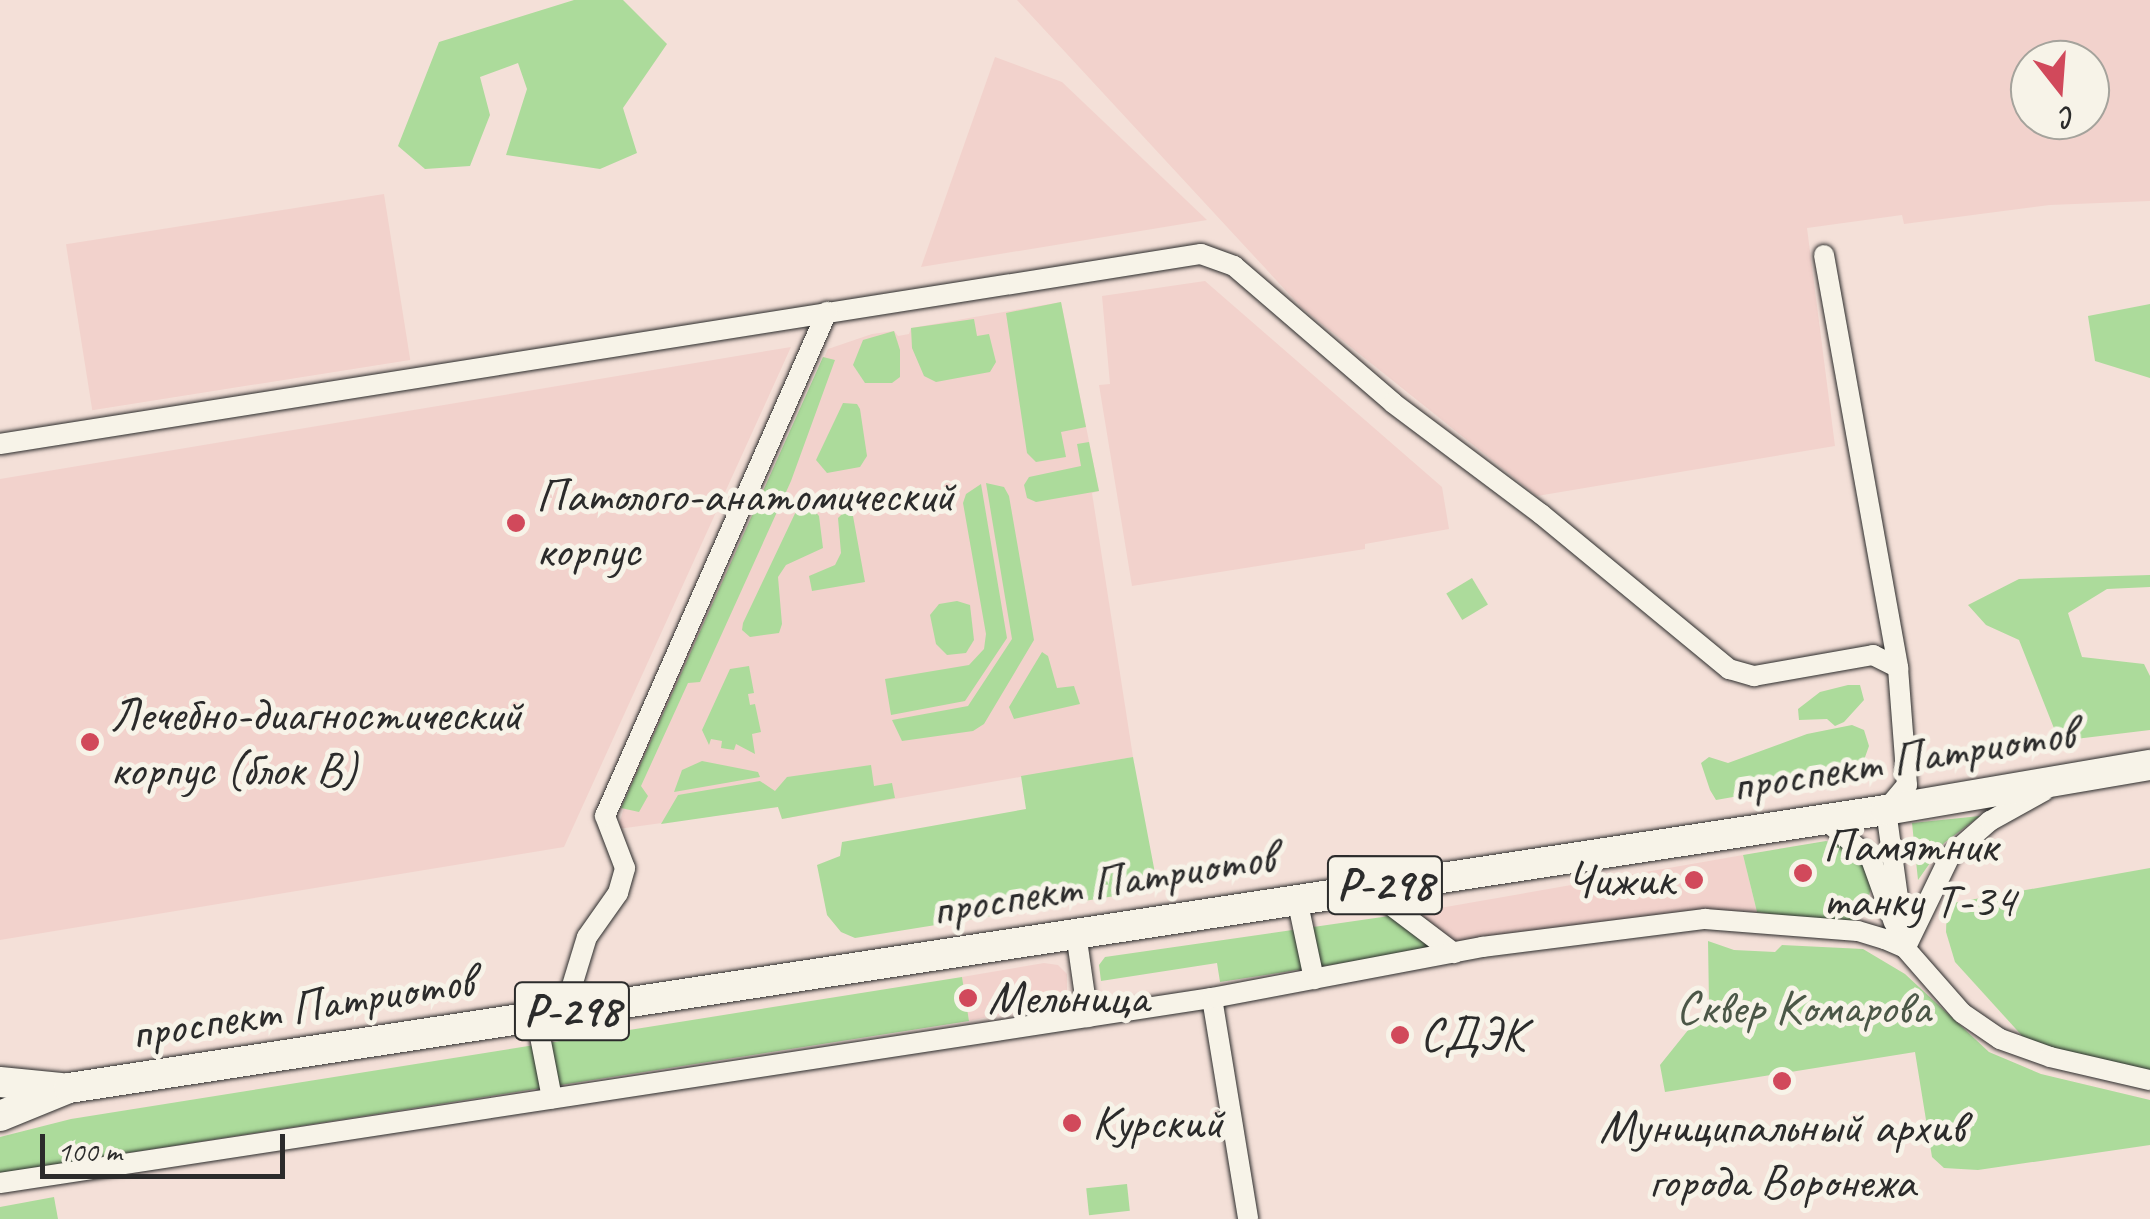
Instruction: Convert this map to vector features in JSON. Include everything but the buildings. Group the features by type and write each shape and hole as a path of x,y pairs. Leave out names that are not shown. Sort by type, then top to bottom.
{"highway":[{"name":"проспект Патриотов","path":"0,1116 69,1088 1886,810 2150,765"},
{"name":"проспект Патриотов","path":"0,1082 69,1088"}],"street":[{"path":"0,444 1201,254 1234,266 1392,402 1541,514 1729,670 1754,676 1873,654 1898,668"},
{"path":"1824,254 1898,668 1907,785 1886,810 1905,948"},
{"path":"552,1098 550,1014 587,936 618,892 625,868 605,816 827,312"},
{"path":"1905,948 1935,879 1968,838 2062,781"},
{"path":"1824,819 1871,859 1905,948 1962,1013 2000,1039 2050,1057 2150,1080"},
{"path":"1368,888 1454,953"},
{"path":"1298,899 1314,979"},
{"path":"0,1183 1212,998 1454,953 1705,919 1858,931 1905,948"},
{"path":"1076,933 1088,1017"},
{"path":"1212,998 1248,1219"}],"shaded area":[{"path":"1017,0 2150,0 2150,201 2050,205 1904,224 1902,215 1807,228 1835,446 1537,496 1302,308"},
{"path":"995,57 1062,82 1207,220 921,267"},
{"path":"384,194 410,360 92,410 66,244"},
{"path":"1205,281 1442,487 1449,529 1365,544 1365,549 1132,586 1099,385 1110,384 1102,296"},
{"path":"1061,302 1099,491 1092,493 1133,757 782,819 778,807 618,829 633,774 828,349 872,334 894,331 898,336 909,334 911,328"},
{"path":"791,347 564,847 0,940 0,479"},
{"path":"1743,855 1757,912 1714,911 1463,949 1417,912"},
{"path":"1044,963 1058,965 1067,974 1067,995 1060,1002 969,1021 962,977"}],"green space":[{"path":"574,0 623,0 667,44 623,108 637,153 600,169 506,155 527,89 518,63 480,77 490,115 470,166 425,169 398,146 439,42"},
{"path":"1061,302 1086,427 1061,432 1066,457 1036,462 1027,453 1006,313"},
{"path":"2150,304 2150,378 2095,361 2088,316"},
{"path":"974,319 977,336 989,334 996,362 990,372 936,382 924,376 912,348 911,328"},
{"path":"894,331 900,350 900,377 892,383 865,383 853,365 863,340"},
{"path":"823,357 835,360 791,481 700,682 688,683 641,786 648,796 639,812 621,808"},
{"path":"843,403 857,404 860,409 867,456 860,467 827,473 816,460"},
{"path":"1089,442 1099,491 1036,502 1027,498 1024,485 1029,477 1081,466 1077,444"},
{"path":"986,483 1004,487 1009,496 1034,640 984,724 973,731 902,741 892,720 968,706 1012,639"},
{"path":"981,484 1007,638 965,701 891,715 885,679 969,665 984,649 986,634 963,503 966,494"},
{"path":"807,502 819,516 823,548 786,565 778,577 782,624 779,633 750,637 742,630 743,623 799,505"},
{"path":"851,505 865,582 812,591 809,576 835,565 841,553 838,518"},
{"path":"2150,575 2150,587 2107,589 2068,613 2082,657 2144,664 2150,676 2150,730 2059,741 2019,640 1986,625 1968,605 2019,579"},
{"path":"1472,578 1488,605 1462,620 1446,593"},
{"path":"957,601 970,605 974,640 966,653 947,655 936,644 930,615 939,604"},
{"path":"1042,652 1048,656 1057,688 1074,686 1080,704 1014,719 1009,707"},
{"path":"749,666 754,693 748,694 750,705 755,704 761,732 752,734 755,754 736,744 734,750 721,748 722,741 711,739 709,745 702,730 730,669"},
{"path":"1860,685 1864,700 1844,722 1835,726 1827,719 1799,720 1798,709 1820,692"},
{"path":"1852,725 1864,730 1869,746 1864,760 1796,786 1716,800 1710,790 1701,763 1709,757 1728,763 1807,734"},
{"path":"1133,757 1158,889 855,938 841,932 827,915 817,865 840,856 842,842 1026,809 1021,776"},
{"path":"702,761 758,772 760,777 674,792 682,770"},
{"path":"871,765 874,786 892,783 895,798 782,819 778,807 661,824 678,795 760,781 775,791 787,777"},
{"path":"1980,816 1944,843 1918,880 1912,823"},
{"path":"1826,841 1858,851 1873,880 1866,907 1858,916 1849,924 1757,912 1743,855"},
{"path":"2150,868 2150,1077 2025,1039 1955,962 1946,932 1947,904"},
{"path":"1417,912 1458,945 1220,982 1217,963 1101,981 1099,965 1105,957"},
{"name":"Сквер Комарова","path":"1708,941 1734,950 1775,952 1782,945 1863,949 1905,974 1989,1052 2041,1074 2150,1100 2150,1145 1978,1170 1944,1168 1932,1157 1915,1052 1665,1092 1660,1065 1709,1004"},
{"path":"962,977 969,1021 0,1173 0,1137 71,1119"},
{"path":"1127,1184 1130,1211 1089,1215 1086,1188"},
{"path":"54,1197 58,1219 0,1219 0,1207"}],"place":[{"name":"Патолого-анатомический корпус","path":"516,523"},
{"name":"Лечебно-диагностический корпус (блок В)","path":"90,742"},
{"name":"Памятник танку Т-34","path":"1803,873"},
{"name":"Чижик","path":"1694,880"},
{"name":"Мельница","path":"968,998"},
{"name":"СДЭК","path":"1400,1035"},
{"name":"Муниципальный архив города Воронежа","path":"1782,1081"},
{"name":"Курский","path":"1072,1123"}]}
